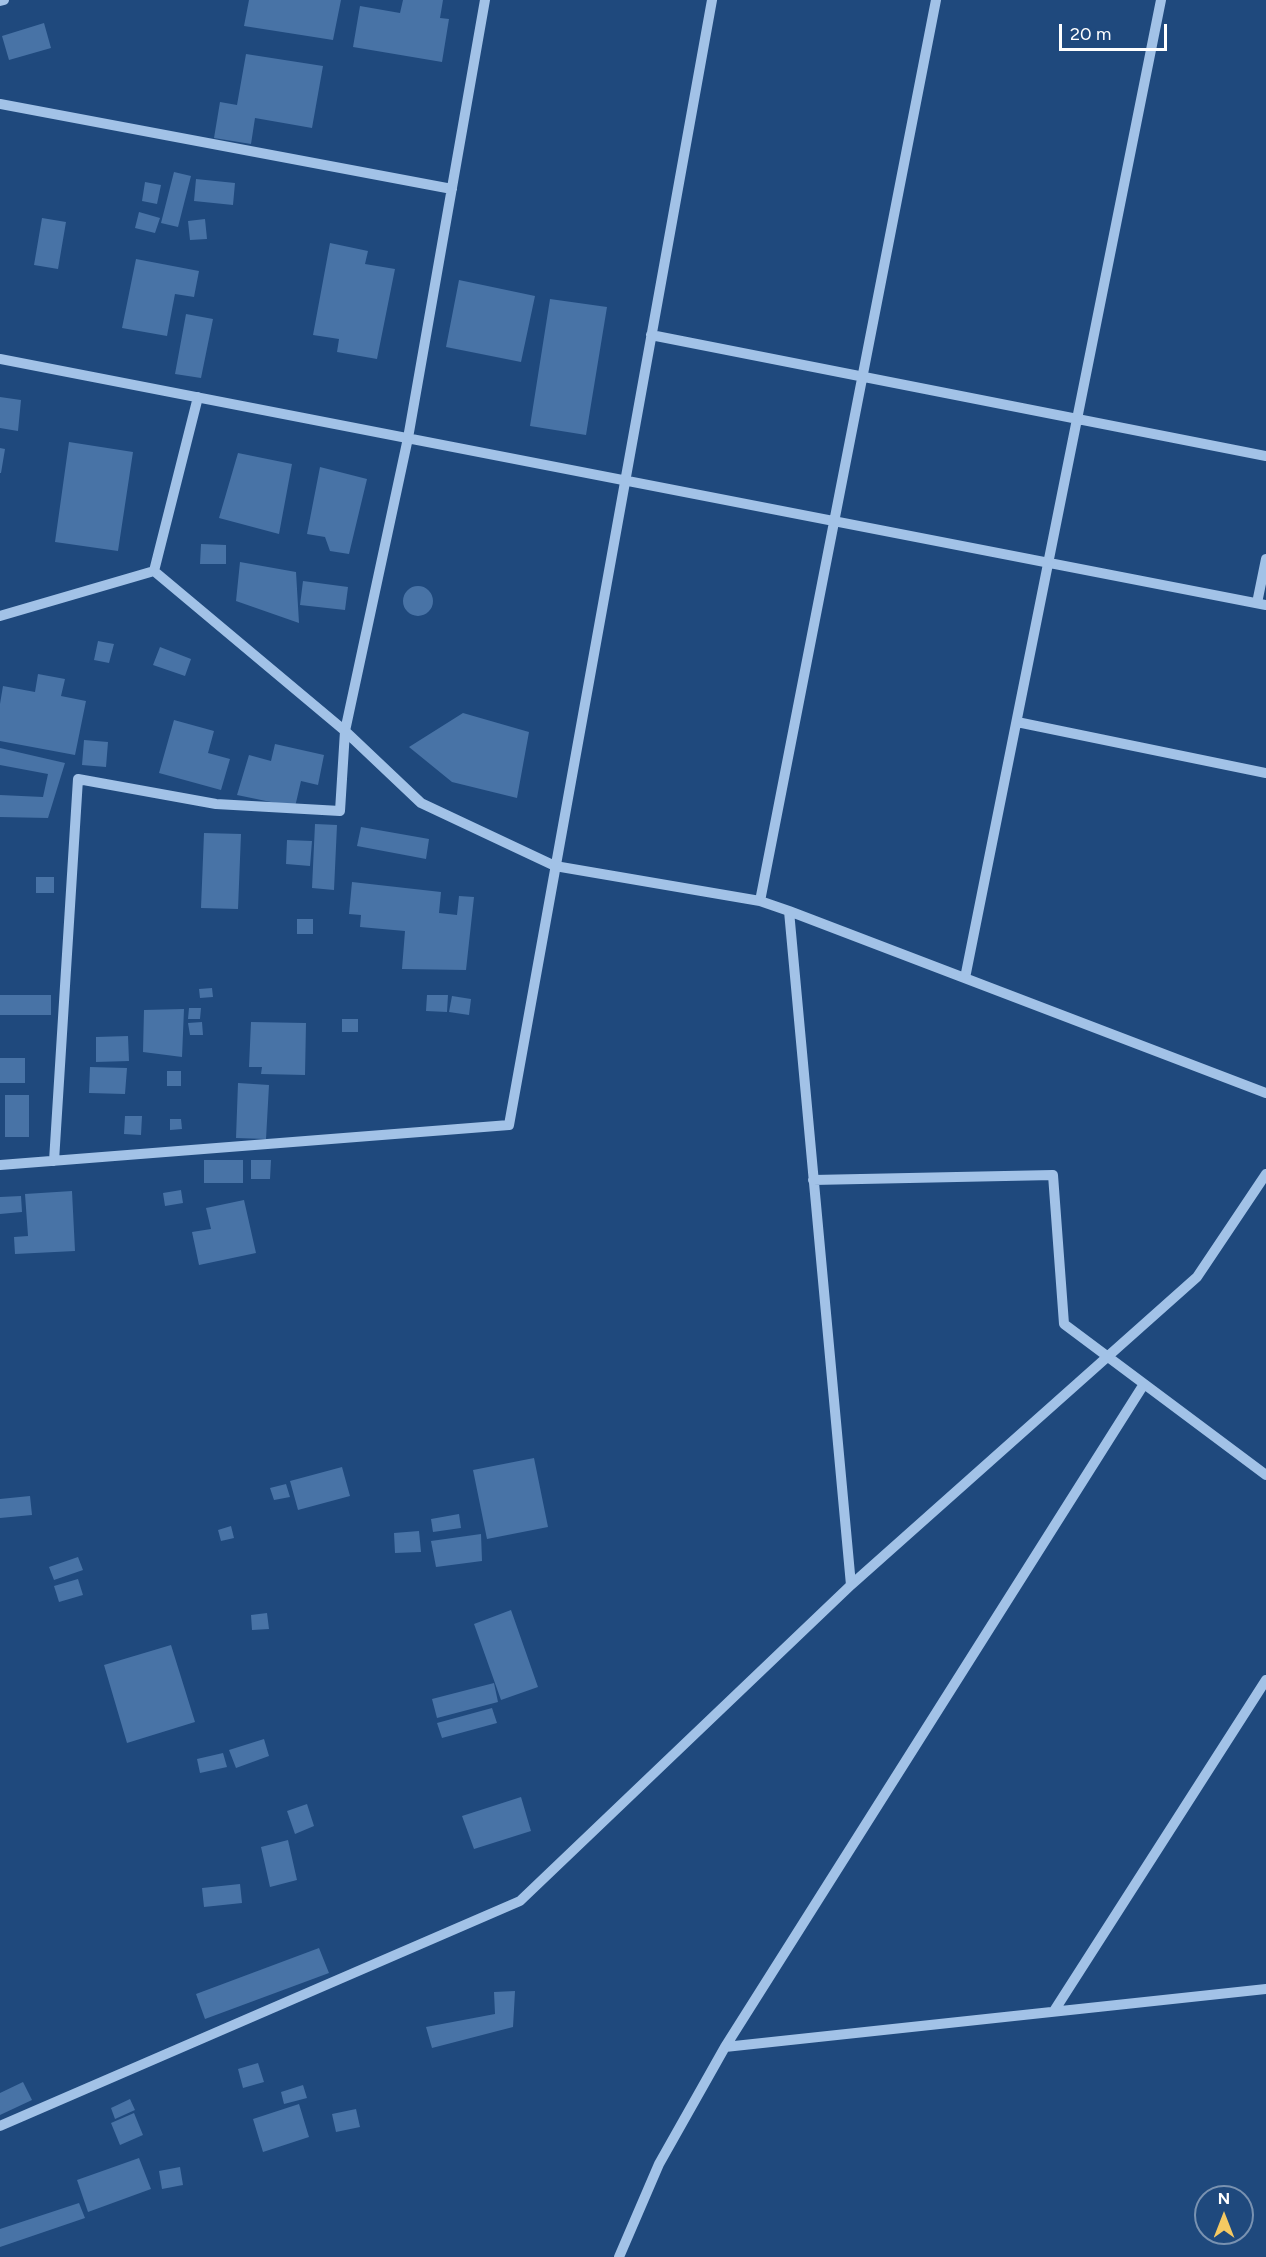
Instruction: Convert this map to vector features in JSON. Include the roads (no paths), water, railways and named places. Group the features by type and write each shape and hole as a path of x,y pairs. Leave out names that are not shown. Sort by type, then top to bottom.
{"street":[{"path":"54,1161 78,779 216,804 340,811 345,731 408,438 485,0"},
{"path":"0,1165 509,1125 712,0"},
{"path":"760,901 936,0"},
{"path":"966,978 1161,0"},
{"path":"0,104 452,189"},
{"path":"651,334 1266,456"},
{"path":"0,358 1262,604 1266,559"},
{"path":"154,571 198,397"},
{"path":"0,616 154,571"},
{"path":"154,571 345,731 421,803 555,866 760,901 1266,1093"},
{"path":"1017,722 1266,772"},
{"path":"789,911 851,1585"},
{"path":"0,2126 520,1901 851,1585 1197,1277 1266,1174"},
{"path":"813,1180 1053,1175 1064,1324 1266,1475"},
{"path":"619,2257 658,2164 724,2047 1144,1384"},
{"path":"1054,2011 1266,1680"},
{"path":"724,2047 1266,1989"}]}
